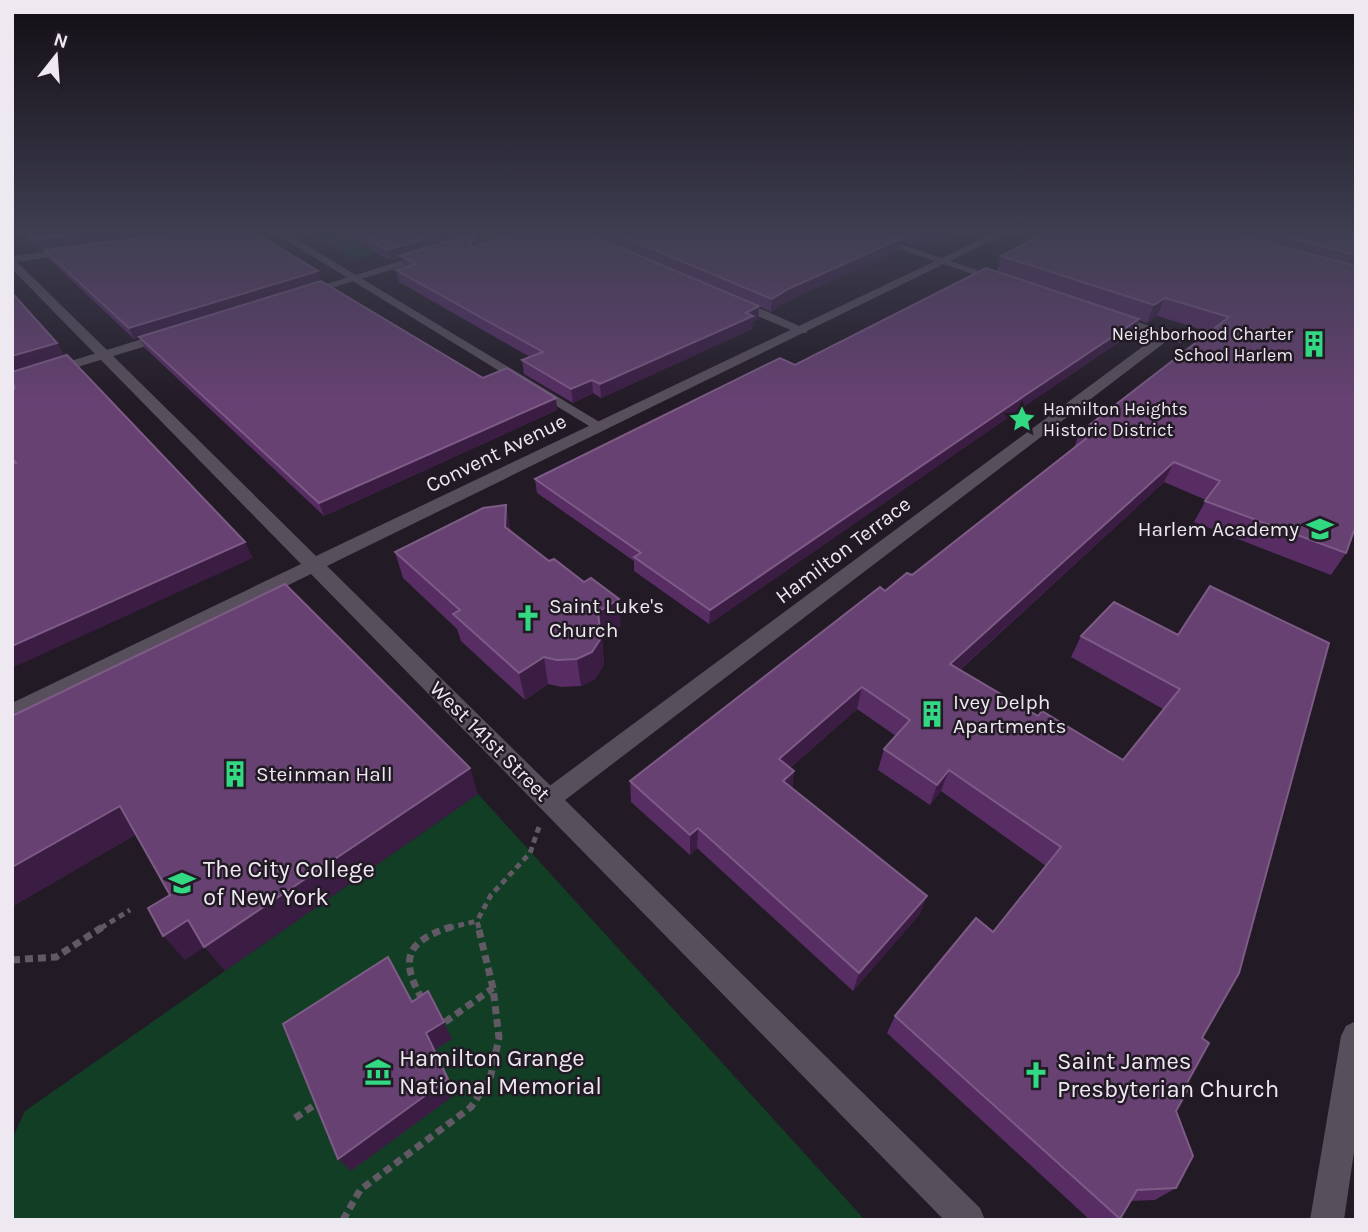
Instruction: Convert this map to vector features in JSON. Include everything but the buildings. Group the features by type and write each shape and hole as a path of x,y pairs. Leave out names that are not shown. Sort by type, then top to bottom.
{"street":[{"name":"West 141st Street","path":"42,291 968,1220"},
{"path":"285,299 310,291"},
{"path":"377,291 599,426"},
{"name":"Convent Avenue","path":"12,712 881,291"},
{"path":"720,296 802,330"},
{"name":"Hamilton Terrace","path":"548,800 1166,335 1181,340 1105,314"},
{"path":"12,383 172,334"},
{"path":"1328,1220 1356,1036"}],"path":[{"path":"343,1220 360,1190 471,1107 490,1079 499,1038 493,988 477,921 491,895 530,853 548,800"},
{"path":"12,960 56,957 130,910"},
{"path":"424,1002 408,971 411,952 426,937 443,928 477,921"},
{"path":"445,1022 493,988"},
{"path":"295,1118 322,1099"}],"green space":[{"path":"478,794 865,1220 12,1220 12,1139 25,1111"}],"place":[{"name":"Neighborhood Charter School Harlem","path":"1314,344"},
{"name":"Hamilton Heights Historic District","path":"1022,419"},
{"name":"Harlem Academy","path":"1320,529"},
{"name":"Saint Luke's Church","path":"528,618"},
{"name":"Ivey Delph Apartments","path":"932,714"},
{"name":"Steinman Hall","path":"235,774"},
{"name":"The City College of New York","path":"182,883"},
{"name":"Hamilton Grange National Memorial","path":"378,1072"},
{"name":"Saint James Presbyterian Church","path":"1036,1075"}]}
